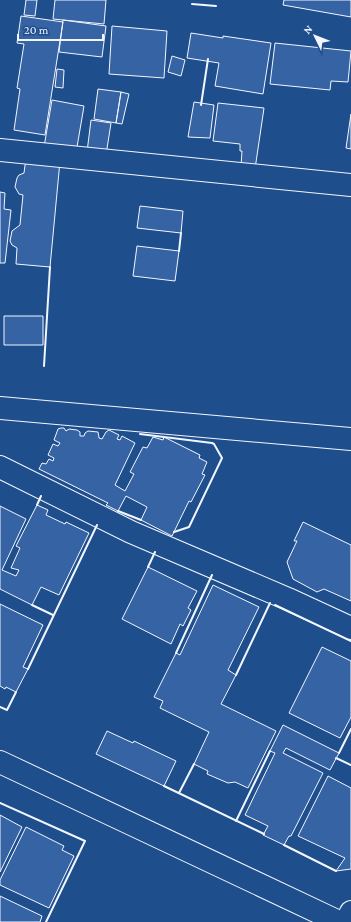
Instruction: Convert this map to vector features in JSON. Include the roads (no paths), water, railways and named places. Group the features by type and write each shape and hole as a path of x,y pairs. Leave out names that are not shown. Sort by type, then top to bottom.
{"street":[{"path":"0,150 351,185"},
{"path":"0,408 351,438"},
{"path":"0,467 131,532 288,598 351,628"},
{"path":"0,762 339,922"},
{"path":"347,922 351,912"}]}
